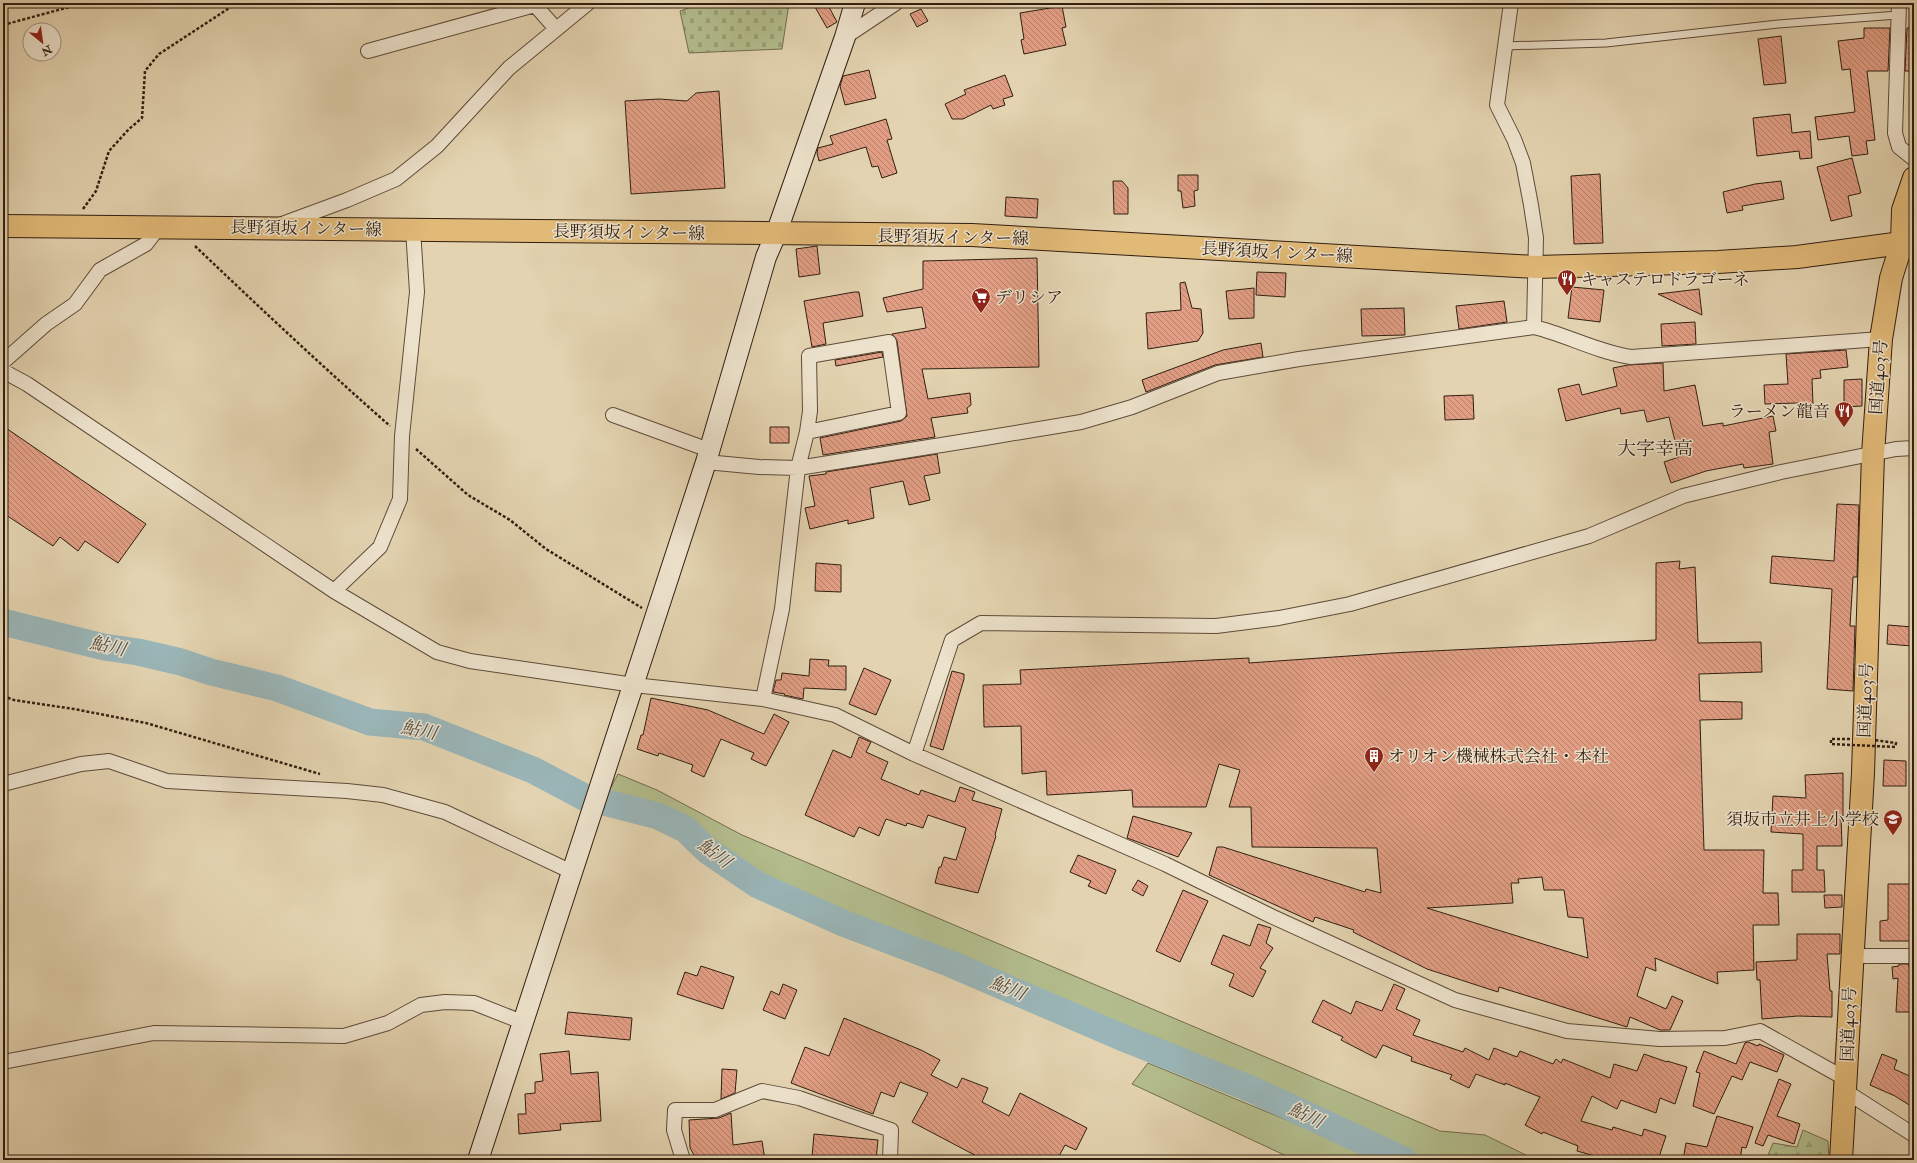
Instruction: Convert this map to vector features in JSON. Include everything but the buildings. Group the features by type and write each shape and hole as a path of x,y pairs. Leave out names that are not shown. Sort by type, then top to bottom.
{"main road":[{"name":"国道403号","path":"1908,242 1903,210 1914,178"},
{"name":"国道403号","path":"1841,1160 1862,773 1873,454 1880,339 1890,278 1908,242 1914,222"},
{"name":"長野須坂インター線","path":"3,226 972,235 1536,267 1718,262 1798,258 1908,242"}],"street":[{"path":"273,228 347,200 396,179 437,146 509,68 588,3"},
{"path":"478,1160 522,1022 634,685 707,456 766,257 776,234 845,37 855,3"},
{"path":"845,37 896,3"},
{"path":"1511,3 1497,105 1514,139 1523,163 1536,238 1534,327"},
{"path":"368,51 535,5 556,29"},
{"path":"1899,9 1895,133 1899,147 1914,159"},
{"path":"3,362 46,324 75,304 100,270 146,244 159,227"},
{"path":"334,591 380,547 400,499 402,436 417,292 413,229"},
{"path":"613,415 707,456 759,467 798,468 1081,422 1132,407 1218,373 1299,359 1534,327 1554,332 1615,355 1631,357 1880,339"},
{"path":"763,700 782,608 798,468 807,432 810,411 809,356 889,342 899,413 807,432"},
{"path":"3,371 27,384 334,591 437,652 470,661 634,685 763,700 835,715 914,754 1165,864 1271,916 1455,1000 1567,1031 1660,1039 1724,1038 1760,1031 1846,1085 1914,1135"},
{"path":"914,754 952,640 981,623 1216,626 1279,618 1350,604 1588,536 1683,496 1781,472 1896,449 1914,448"},
{"path":"3,784 81,764 109,761 167,781 347,790 383,795 445,812 574,868"},
{"path":"1852,956 1914,956"},
{"path":"3,1062 154,1033 344,1036 388,1023 421,1005 445,1002 474,1003 522,1022"},
{"path":"683,1160 674,1130 675,1110 715,1110 762,1091 799,1098 891,1130 890,1160"}],"lane":[{"path":"1504,46 1606,43 1899,9"}],"path":[{"path":"3,25 84,3"},
{"path":"70,227 96,191 109,151 129,129 142,118 145,71 159,54 237,3"},
{"path":"3,696 14,700 74,709 146,723 310,770 324,776"},
{"path":"1850,739 1831,739 1831,744 1895,747 1896,743 1874,740"}],"green space":[{"path":"697,3 789,3 782,49 689,53 680,11 697,5"},
{"path":"618,774 657,790 742,835 1440,1131 1485,1135 1536,1160 1421,1160 1122,1026 756,876 702,839 681,816 606,797"},
{"path":"1148,1063 1384,1160 1295,1160 1132,1084"},
{"path":"1803,1130 1828,1141 1829,1160 1766,1160 1773,1143 1797,1147"}],"water":[{"path":"1914,743 1914,800 1911,800 1910,744"}],"waterway":[{"name":"鮎川","path":"3,622 104,647 138,652 181,662 211,672 277,688 370,722 424,727 533,770 584,797 658,816 685,829 708,851 758,885 843,923 951,964 1126,1039 1253,1090 1404,1160"}],"place":[{"name":"キャステロドラゴーネ","path":"1567,296"},
{"name":"デリシア","path":"981,314"},
{"name":"ラーメン龍音","path":"1844,428"},
{"name":"オリオン機械株式会社・本社","path":"1374,773"},
{"name":"須坂市立井上小学校","path":"1893,836"}],"district":[{"name":"大字幸高","path":"1655,448"}]}
